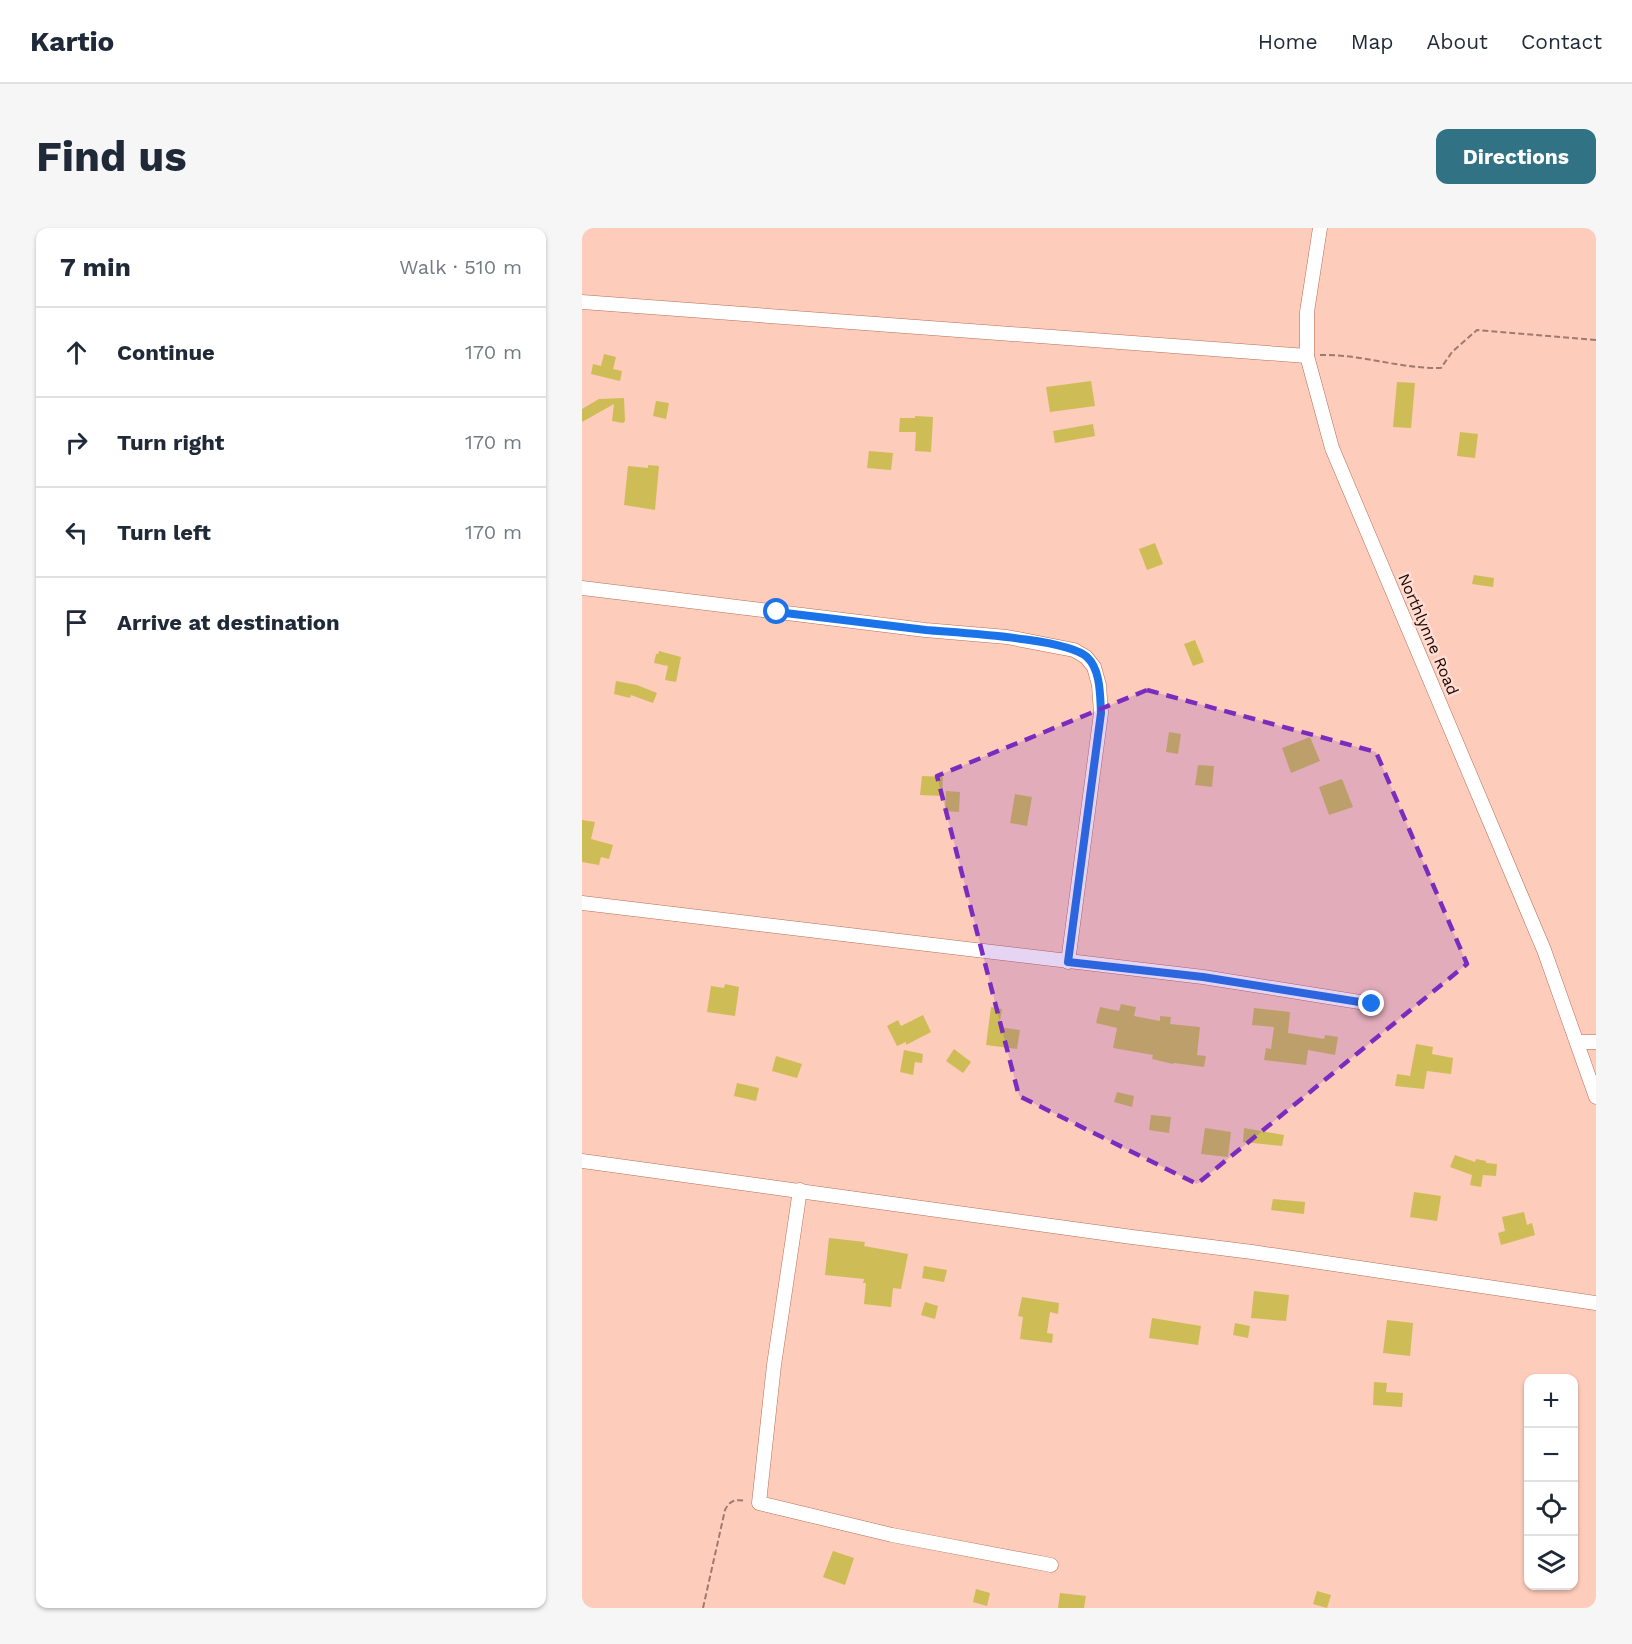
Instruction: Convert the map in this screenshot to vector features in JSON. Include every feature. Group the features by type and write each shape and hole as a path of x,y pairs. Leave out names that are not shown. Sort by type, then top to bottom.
{"street":[{"name":"Northlynne Road","path":"1320,228 1307,312 1307,356 1332,448 1544,950 1596,1097"},
{"path":"582,302 1307,356"},
{"path":"582,588 925,630 1007,637 1074,650 1086,657 1092,663 1099,685 1101,713 1068,962"},
{"path":"582,903 1203,977 1372,1004"},
{"path":"1577,1042 1596,1042"},
{"path":"582,1161 1252,1252 1596,1303"},
{"path":"801,1190 774,1365 759,1503 892,1535 1051,1565"}],"path":[{"path":"1307,356 1342,354 1423,369 1441,368 1452,352 1477,330 1596,340"},
{"path":"704,1608 728,1503 739,1499 759,1503"}],"highlighted area":[{"path":"1147,690 1376,752 1467,964 1197,1184 1019,1096 937,776"}],"building":[{"path":"604,354 616,357 613,369 622,371 620,381 591,374 593,364 601,366"},
{"path":"1091,381 1095,406 1050,412 1046,387"},
{"path":"1397,382 1415,383 1411,428 1393,427"},
{"path":"624,398 625,421 623,423 612,421 614,404 582,422 582,409 599,399"},
{"path":"656,401 669,403 666,419 653,416"},
{"path":"915,416 933,417 931,452 915,451 916,432 899,432 900,418 915,418"},
{"path":"1093,424 1095,436 1055,443 1053,431"},
{"path":"1460,432 1478,434 1475,458 1457,456"},
{"path":"869,451 893,453 891,470 867,468"},
{"path":"648,465 659,466 655,510 624,505 628,466 648,468"},
{"path":"1155,543 1163,564 1147,570 1139,549"},
{"path":"1474,575 1494,578 1493,587 1472,584"},
{"path":"1195,640 1204,662 1193,666 1184,644"},
{"path":"659,651 681,657 676,682 665,680 668,666 654,663"},
{"path":"616,681 637,685 657,693 653,703 631,695 630,698 614,694"},
{"path":"1169,732 1181,734 1178,754 1166,752"},
{"path":"1310,737 1320,761 1291,773 1282,748"},
{"path":"1198,765 1214,766 1212,787 1195,785"},
{"path":"922,776 943,777 942,796 920,795"},
{"path":"1342,779 1353,807 1329,815 1319,787"},
{"path":"946,791 960,792 959,812 945,811"},
{"path":"1015,794 1032,797 1027,826 1010,823"},
{"path":"582,820 595,822 591,839 613,845 609,859 601,857 599,865 582,862"},
{"path":"725,984 739,987 735,1016 707,1012 711,986 724,988"},
{"path":"1121,1004 1136,1007 1134,1016 1160,1021 1160,1016 1171,1017 1170,1024 1200,1027 1197,1055 1206,1056 1204,1067 1173,1064 1152,1059 1153,1055 1113,1048 1117,1028 1096,1023 1100,1007 1119,1011"},
{"path":"991,1007 1002,1009 999,1027 1020,1030 1017,1049 986,1045"},
{"path":"1254,1008 1290,1012 1288,1033 1324,1039 1325,1035 1338,1037 1335,1055 1308,1050 1306,1065 1264,1060 1266,1048 1271,1049 1274,1027 1252,1025"},
{"path":"923,1015 931,1032 906,1045 906,1042 897,1046 887,1026 898,1020 901,1026"},
{"path":"1416,1044 1433,1047 1432,1054 1453,1058 1451,1074 1427,1071 1424,1089 1395,1086 1397,1074 1410,1076"},
{"path":"954,1049 971,1062 963,1073 946,1061"},
{"path":"904,1050 923,1054 922,1063 915,1062 913,1075 900,1072"},
{"path":"776,1056 802,1064 797,1078 772,1071"},
{"path":"737,1083 759,1088 756,1101 734,1096"},
{"path":"1117,1092 1134,1096 1132,1107 1114,1102"},
{"path":"1151,1115 1171,1117 1169,1133 1149,1130"},
{"path":"1205,1128 1231,1132 1228,1157 1201,1154"},
{"path":"1244,1128 1284,1135 1282,1146 1243,1142"},
{"path":"1455,1155 1475,1162 1476,1159 1497,1164 1496,1176 1483,1175 1481,1187 1470,1185 1472,1175 1450,1167"},
{"path":"1414,1192 1441,1196 1437,1221 1410,1217"},
{"path":"1273,1199 1305,1202 1304,1214 1271,1210"},
{"path":"1524,1212 1527,1225 1532,1223 1535,1235 1501,1245 1498,1233 1505,1231 1502,1217"},
{"path":"829,1238 865,1242 864,1246 908,1254 901,1289 893,1288 891,1307 864,1304 866,1283 863,1283 864,1279 825,1275"},
{"path":"924,1266 947,1270 944,1282 922,1278"},
{"path":"1254,1291 1289,1295 1286,1321 1251,1318"},
{"path":"1022,1297 1059,1303 1058,1314 1050,1312 1047,1333 1053,1334 1052,1343 1020,1339 1023,1317 1018,1316"},
{"path":"925,1302 938,1306 935,1319 921,1315"},
{"path":"1152,1318 1201,1326 1198,1345 1149,1338"},
{"path":"1387,1320 1413,1323 1410,1356 1383,1353"},
{"path":"1235,1323 1250,1326 1248,1338 1233,1335"},
{"path":"1374,1382 1387,1383 1386,1392 1403,1393 1402,1407 1373,1405"},
{"path":"833,1551 854,1558 845,1585 823,1577"},
{"path":"976,1589 990,1593 987,1606 973,1602"},
{"path":"1317,1591 1331,1595 1327,1608 1313,1604"},
{"path":"1060,1593 1086,1596 1084,1608 1058,1608"}],"route":[{"path":"777,612 925,630 1007,637 1045,643 1081,653 1094,667 1099,685 1101,713 1068,962 1203,977 1372,1004"}]}
